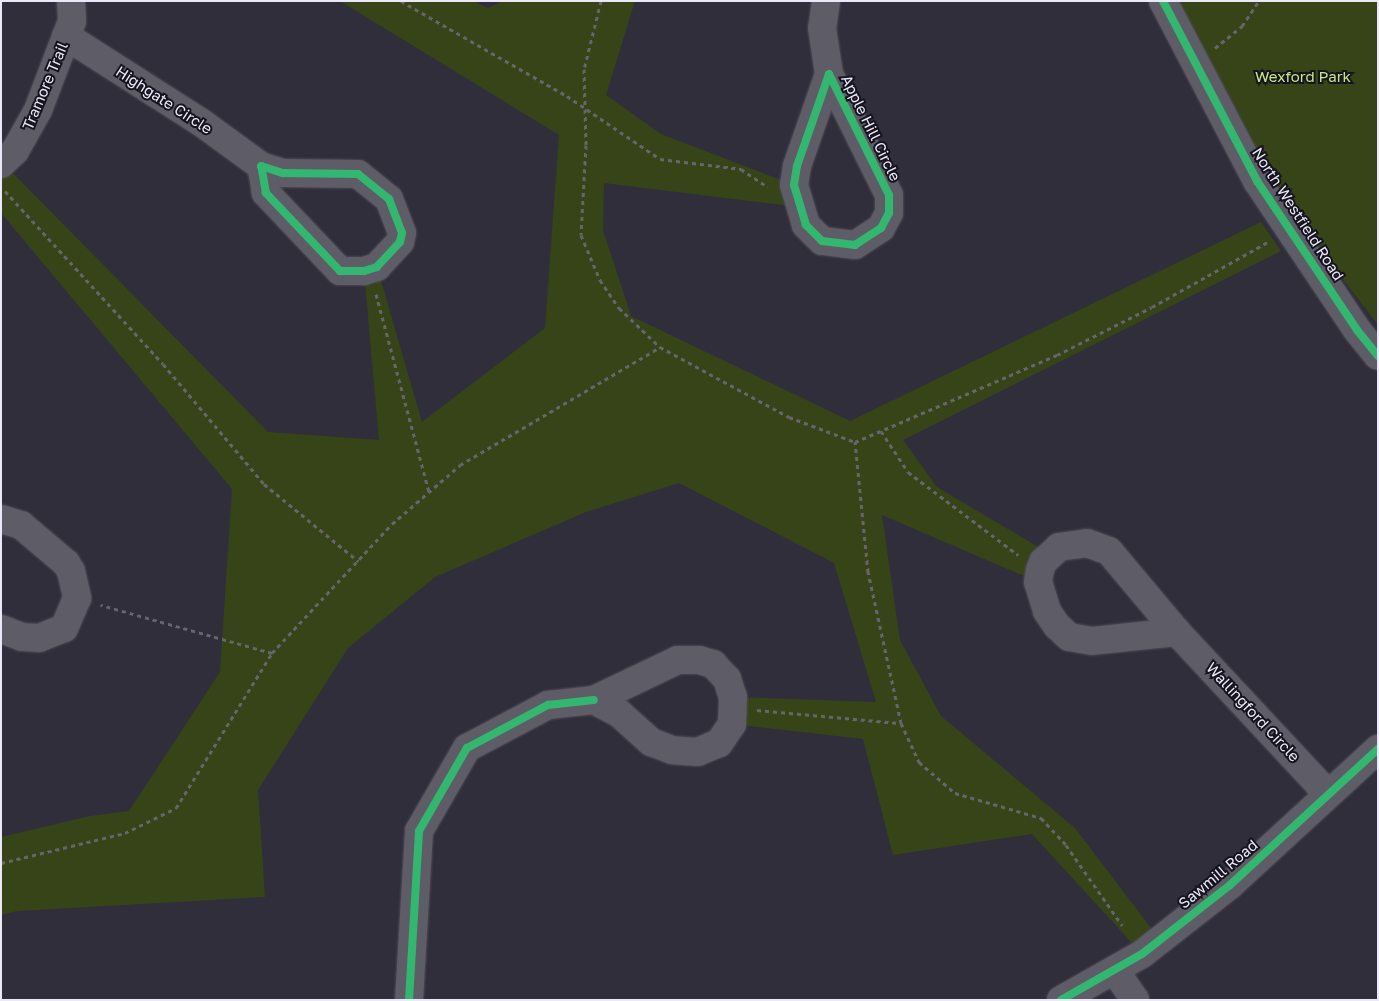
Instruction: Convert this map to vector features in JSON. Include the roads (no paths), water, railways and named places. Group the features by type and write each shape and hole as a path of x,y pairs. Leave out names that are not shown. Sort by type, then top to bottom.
{"street":[{"name":"Tramore Trail","path":"1,164 15,150 38,110 72,20 71,1"},
{"name":"Apple Hill Circle","path":"826,1 822,28 829,74 877,166 889,195 889,213 881,228 868,239 855,245 822,241 806,225 799,207 794,185 797,166 829,74"},
{"name":"North Westfield Road","path":"1163,1 1257,181 1289,230 1378,356"},
{"name":"Highgate Circle","path":"66,36 202,123 261,166 283,173 358,174 369,180 389,199 402,233 390,256 370,269 340,271 266,193 261,166"},
{"path":"1,519 20,525 66,563 72,571 77,598 64,628 39,638 15,636 1,629"},
{"name":"Wallingford Circle","path":"1177,632 1092,641 1069,637 1047,611 1038,582 1043,562 1059,547 1086,543 1103,548 1121,562 1177,632 1328,794"},
{"path":"409,1000 419,830 467,748 548,705 594,700 656,668 678,660 699,660 713,664 727,679 733,697 732,724 719,743 698,752 672,750 651,742 620,714 594,700"},
{"name":"Sawmill Road","path":"1061,1000 1142,954 1230,885 1378,749"},
{"path":"1115,971 1135,1000"}],"park label":[{"name":"Wexford Park","path":"1303,77"}]}
